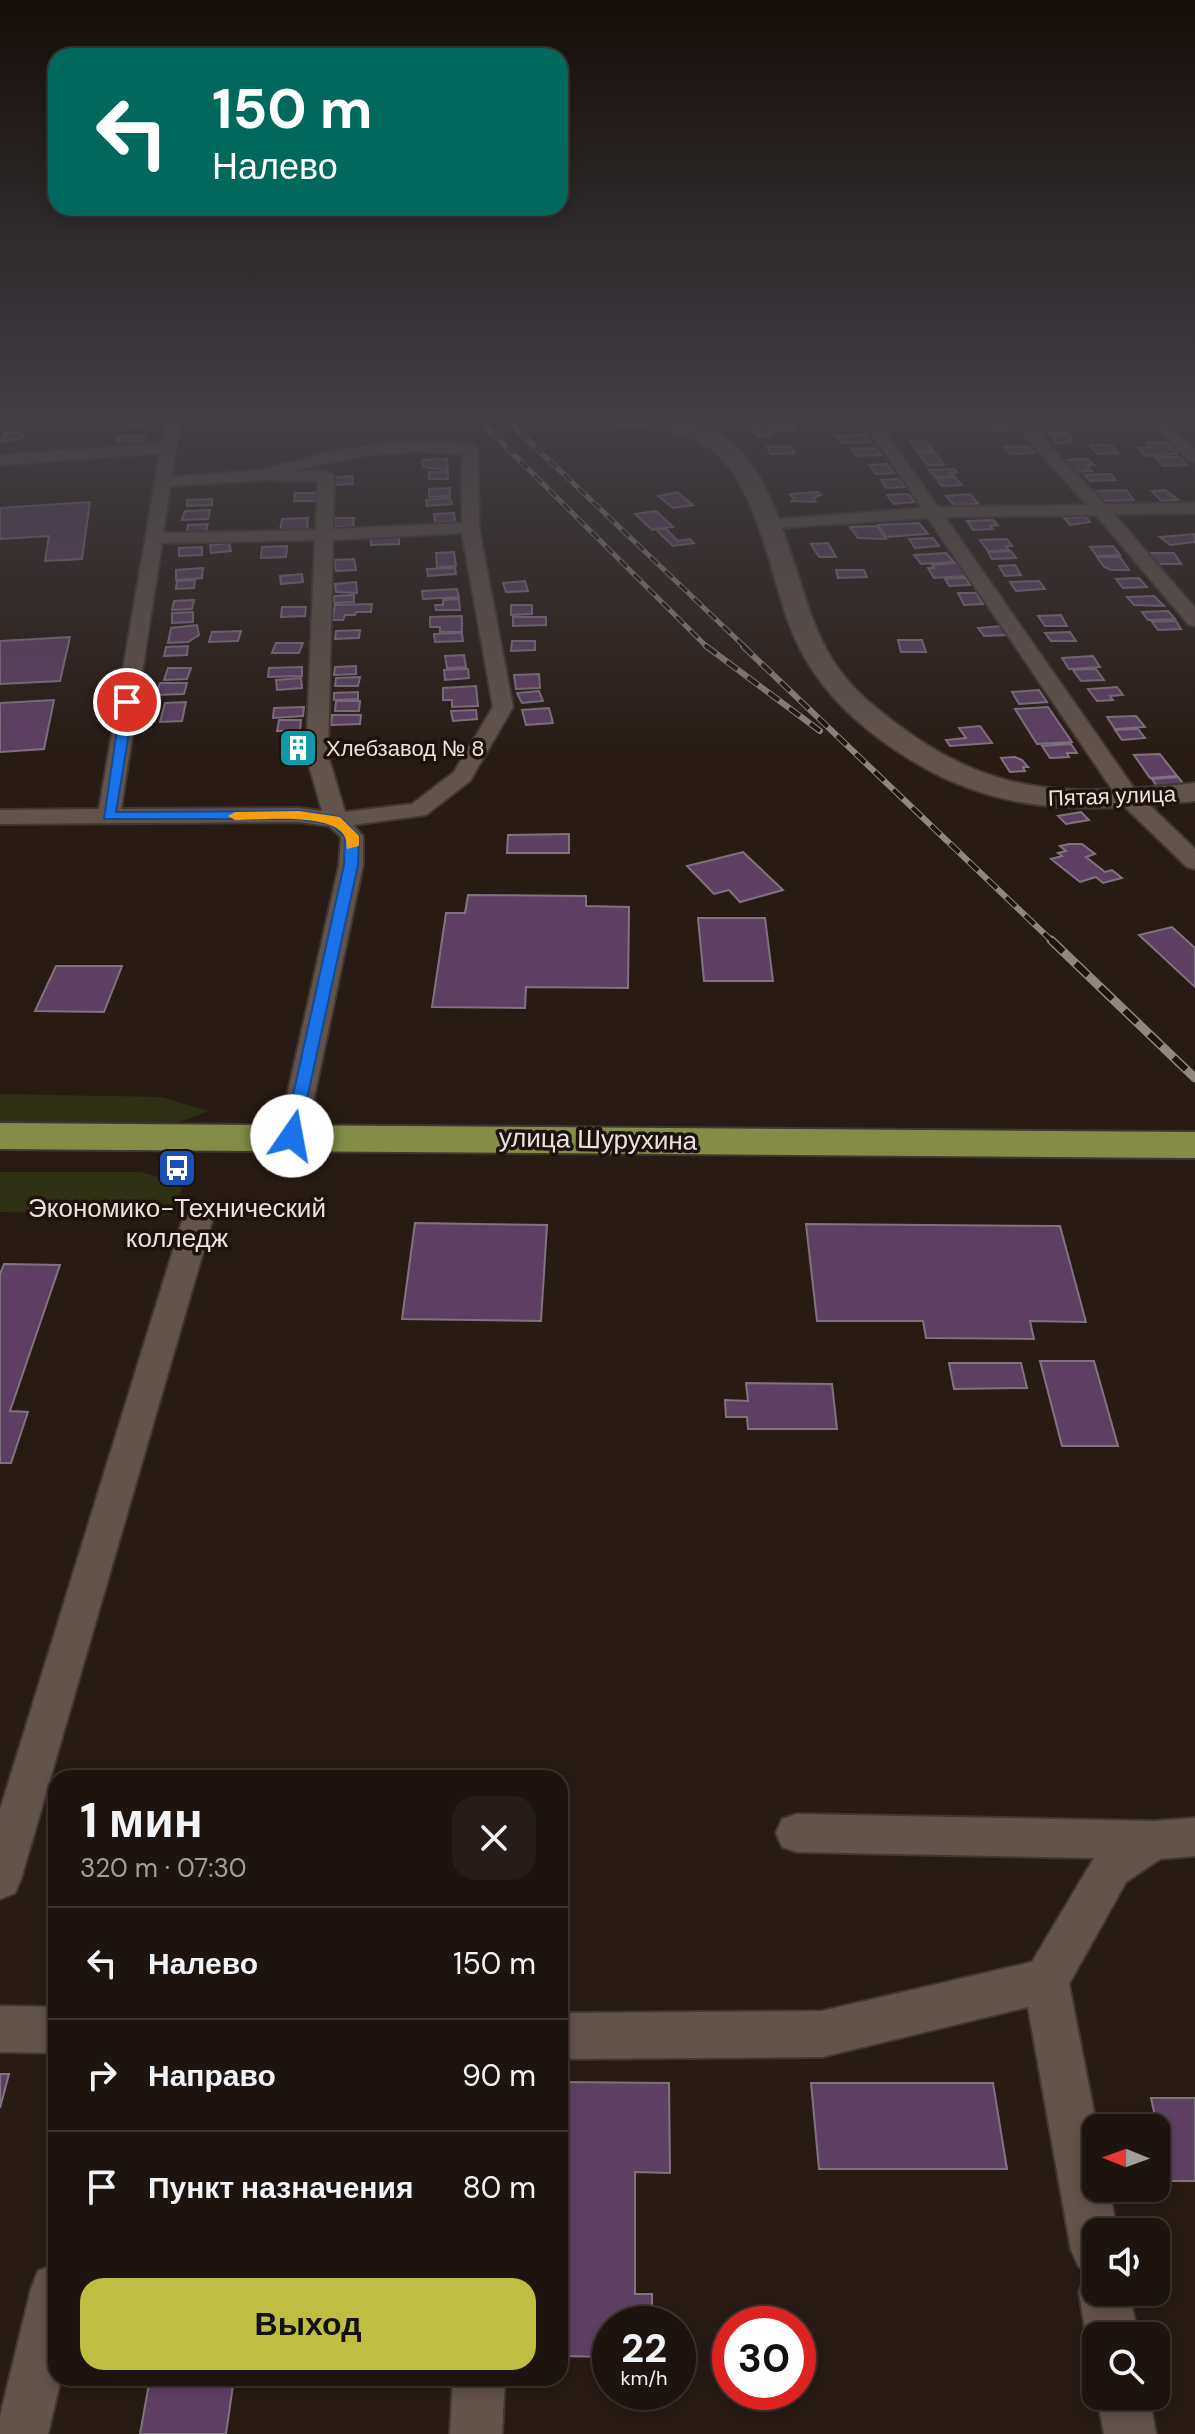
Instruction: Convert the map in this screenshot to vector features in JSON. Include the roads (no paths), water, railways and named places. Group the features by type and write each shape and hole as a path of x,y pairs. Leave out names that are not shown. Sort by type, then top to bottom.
{"highway":[{"name":"улица Шурухина","path":"0,1136 1195,1145"}],"street":[{"path":"109,816 155,533"},
{"path":"154,538 374,533"},
{"path":"0,817 299,815 336,820 418,810 462,776 503,707 471,533"},
{"name":"Пятая улица","path":"771,533 812,646 826,671 866,713 913,753 961,779 1013,795 1068,800 1130,799 1195,792"},
{"path":"949,533 1130,799 1195,862"},
{"path":"1120,533 1195,620"},
{"path":"292,1136 351,865 352,836 336,820 317,755 324,535"},
{"path":"0,1879 198,1218"},
{"path":"797,1833 1174,1838"},
{"path":"1090,2218 1046,1981 1111,1868 1174,1838"},
{"path":"568,2036 822,2034 1046,1981"},
{"path":"0,2029 48,2030"},
{"path":"22,2434 48,2323"},
{"path":"476,2434 479,2386"},
{"path":"1126,2410 1130,2434"}],"railway":[{"path":"592,533 708,648"},
{"path":"625,533 746,648"},
{"path":"706,646 820,731"},
{"path":"743,646 1053,942"},
{"path":"1051,940 1195,1078"}],"place":[{"name":"Хлебзавод № 8","path":"298,748"},
{"name":"Экономико-Технический колледж","path":"177,1168"}]}
